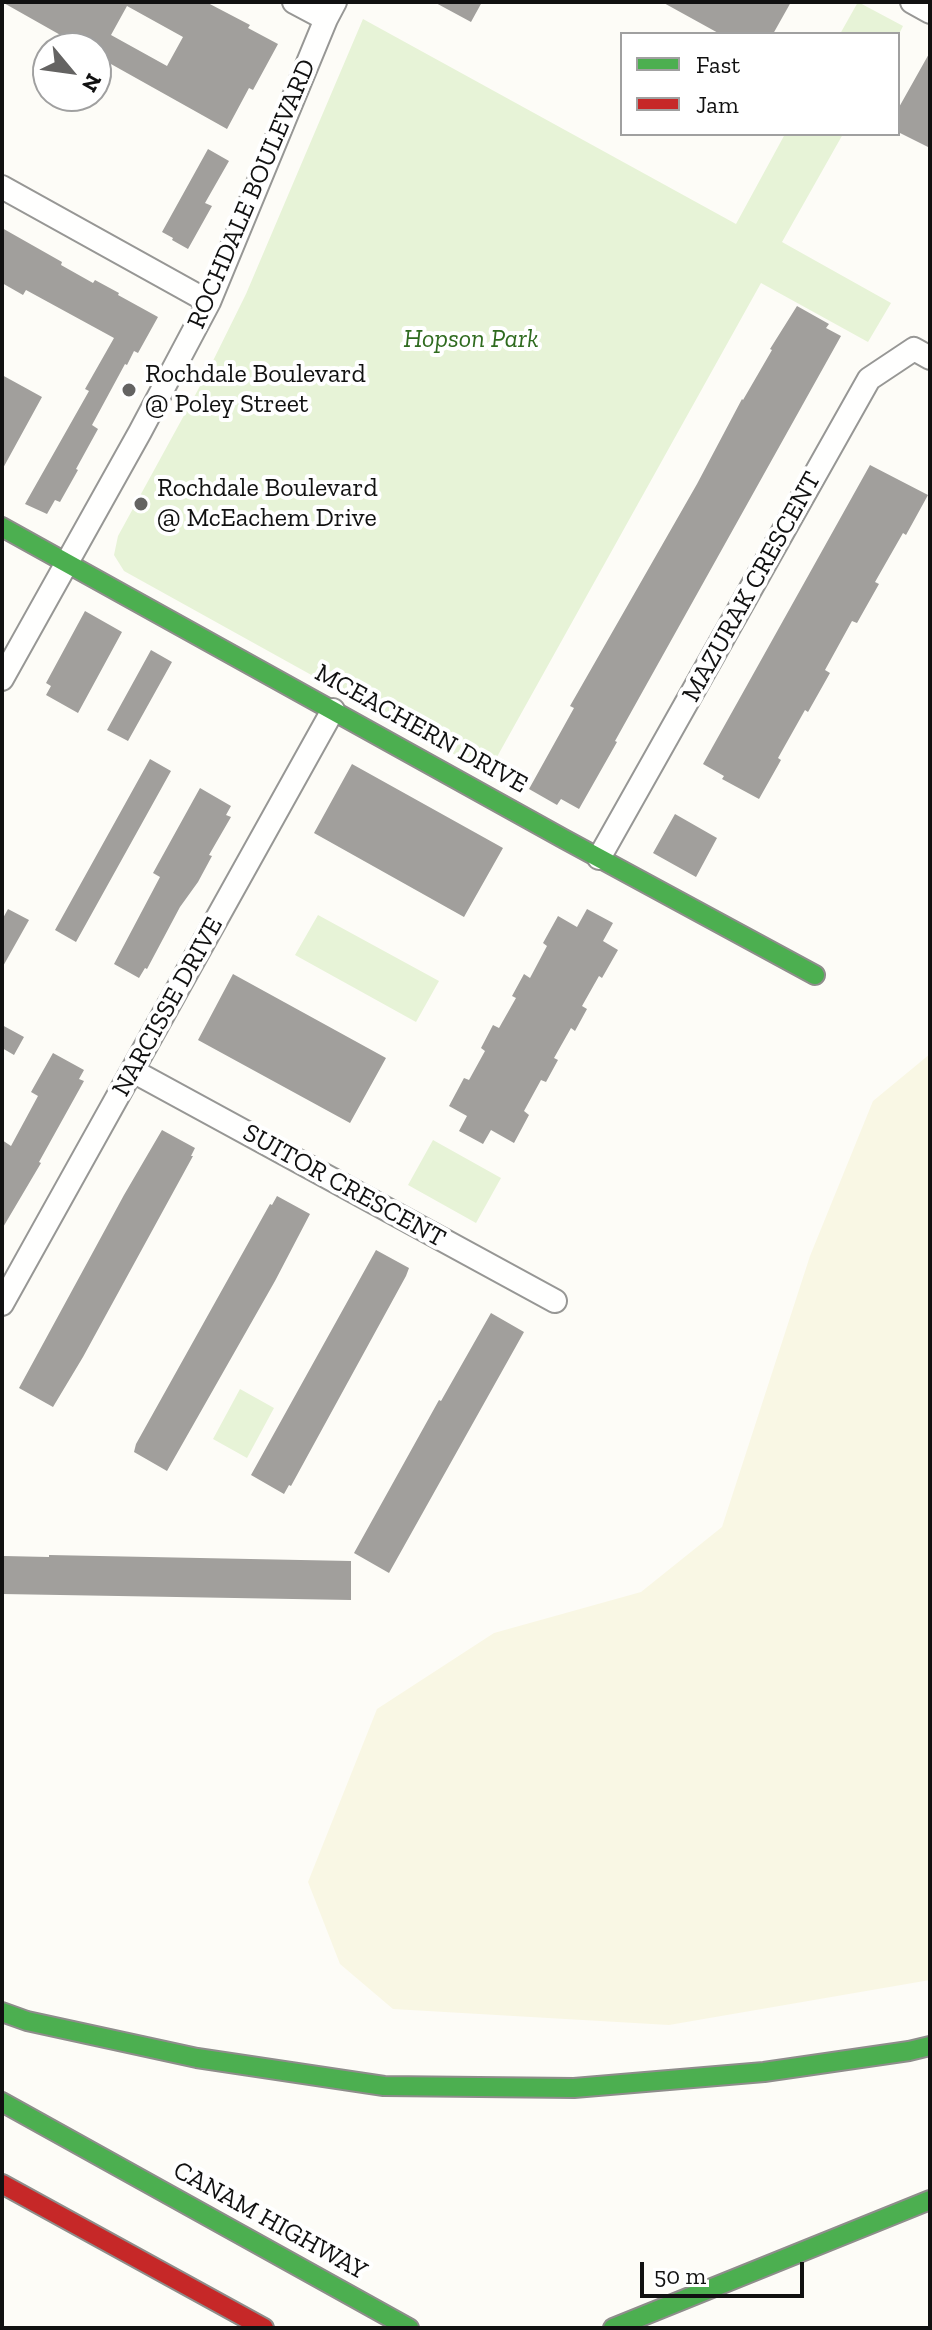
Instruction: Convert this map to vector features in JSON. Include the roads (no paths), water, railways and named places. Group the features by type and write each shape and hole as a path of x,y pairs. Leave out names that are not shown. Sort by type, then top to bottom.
{"main road":[{"name":"MCEACHERN DRIVE","path":"2,527 815,975"},
{"path":"2,2012 27,2021 197,2058 384,2086 574,2088 764,2072 930,2046"},
{"name":"CANAM HIGHWAY","path":"2,2102 409,2328"},
{"path":"2,2184 264,2328"},
{"path":"613,2328 930,2200"}],"street":[{"path":"294,2 330,11"},
{"path":"912,2 930,12"},
{"name":"ROCHDALE BOULEVARD","path":"2,679 209,302 330,11"},
{"path":"2,187 209,302"},
{"name":"MAZURAK CRESCENT","path":"599,858 869,379 914,349 930,358"},
{"name":"NARCISSE DRIVE","path":"2,1304 333,710"},
{"name":"SUITOR CRESCENT","path":"133,1071 555,1301"}],"place":[{"name":"Rochdale Boulevard @ Poley Street","path":"129,390"},
{"name":"Rochdale Boulevard @ McEachem Drive","path":"141,504"}],"park label":[{"name":"Hopson Park","path":"471,340"}]}
